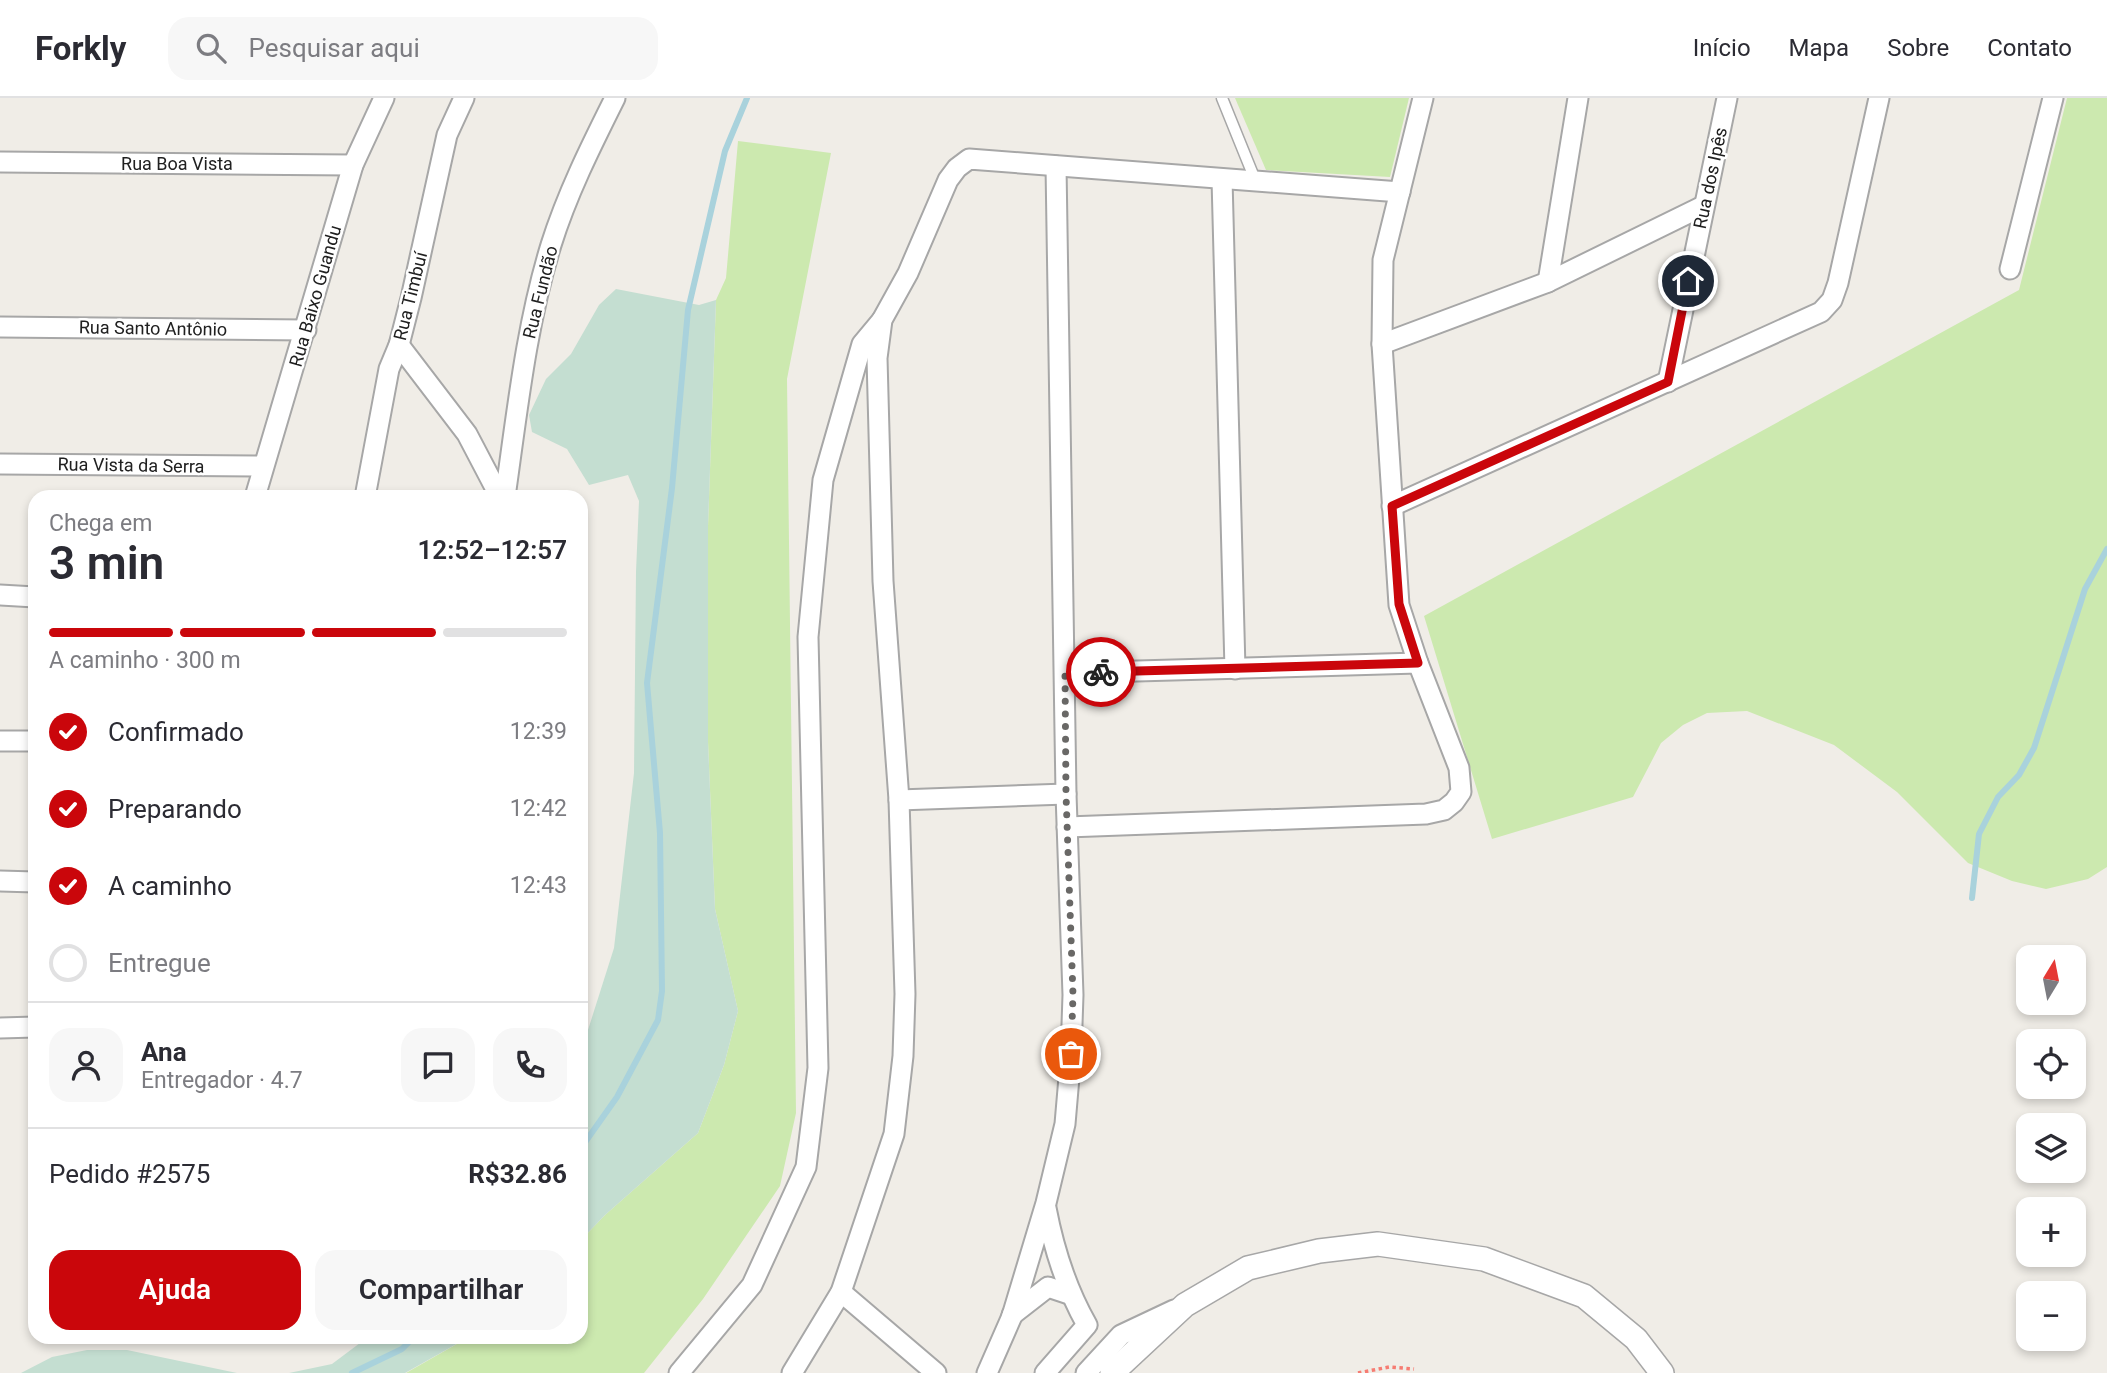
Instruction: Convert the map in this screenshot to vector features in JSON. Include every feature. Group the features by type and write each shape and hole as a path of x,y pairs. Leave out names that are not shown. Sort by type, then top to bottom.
{"street":[{"name":"Rua Baixo Guandu","path":"257,490 353,165 384,98"},
{"name":"Rua Timbuí","path":"366,490 389,369 399,345 447,135 464,98"},
{"name":"Rua Fundão","path":"504,490 529,331 551,244 582,164 615,98"},
{"path":"1067,827 1426,814 1444,810 1461,792 1460,768 1418,663 1399,604 1382,344 1383,260 1423,98"},
{"path":"1548,282 1578,98"},
{"name":"Rua dos Ipês","path":"1668,382 1727,98"},
{"path":"1392,506 1821,312 1832,300 1838,283 1879,98"},
{"path":"2010,269 2053,98"},
{"path":"679,1373 752,1285 806,1167 818,1068 808,637 823,480 862,344 882,320 908,273 940,197 957,168 970,159 1400,192"},
{"name":"Rua Boa Vista","path":"0,162 353,165"},
{"path":"987,1373 1012,1316 1046,1203 1065,1124 1071,1054 1073,995 1066,794 1056,166"},
{"path":"1223,179 1235,668"},
{"path":"1382,344 1548,282 1703,206"},
{"path":"792,1373 841,1292 894,1134 903,1056 905,994 899,800 883,581 877,358 882,320"},
{"name":"Rua Santo Antônio","path":"0,327 306,330"},
{"path":"399,345 467,434 499,490"},
{"name":"Rua Vista da Serra","path":"0,464 262,466"},
{"path":"0,595 28,597"},
{"path":"1065,673 1418,663"},
{"path":"0,741 28,741"},
{"path":"899,800 1066,794"},
{"path":"0,881 28,882"},
{"path":"0,1028 28,1027"},
{"path":"1045,1373 1087,1325 1069,1294 1051,1236 1046,1203"},
{"path":"1086,1373 1121,1335 1185,1305 1248,1268 1319,1251 1378,1244 1484,1259 1584,1296 1636,1339 1662,1373"},
{"path":"1012,1316 1048,1287 1069,1294"},
{"path":"841,1292 936,1373"},
{"path":"1112,1373 1185,1305"}],"lane":[{"path":"1222,98 1256,182"}],"path":[{"path":"1358,1373 1389,1367 1414,1370"}],"green space":[{"path":"1235,98 1409,98 1390,177 1266,170"},
{"path":"2067,98 2107,98 2107,867 2088,879 2046,889 2012,881 1968,863 1897,792 1834,745 1747,711 1707,713 1683,725 1661,743 1633,797 1492,839 1424,616 2019,290"},
{"path":"738,141 831,153 787,379 796,1113 780,1186 703,1299 644,1373 406,1373 457,1344 588,1344 588,1233 698,1133 724,1065 738,1011 715,909 708,742 708,526 716,300 726,278"},
{"path":"616,289 699,305 716,300 708,526 708,742 715,909 738,1011 724,1065 698,1133 588,1233 588,1030 614,948 634,773 639,501 628,475 589,485 567,449 532,432 529,415 546,379 571,354 599,305"},
{"path":"359,1344 457,1344 405,1373 289,1373 332,1364"},
{"path":"87,1350 127,1350 237,1373 21,1373 52,1357"}],"waterway":[{"path":"588,1138 617,1097 658,1020 662,991 660,833 647,683 672,488 688,310 725,151 747,98"},
{"path":"1972,898 1979,834 1998,797 2019,775 2034,748 2085,589 2107,549"},
{"path":"352,1373 407,1344"}],"way so far":[{"path":"1071,1054 1073,995 1065,673 1101,672"}],"route":[{"path":"1101,672 1418,663 1399,604 1392,506 1668,382 1688,281"}]}
